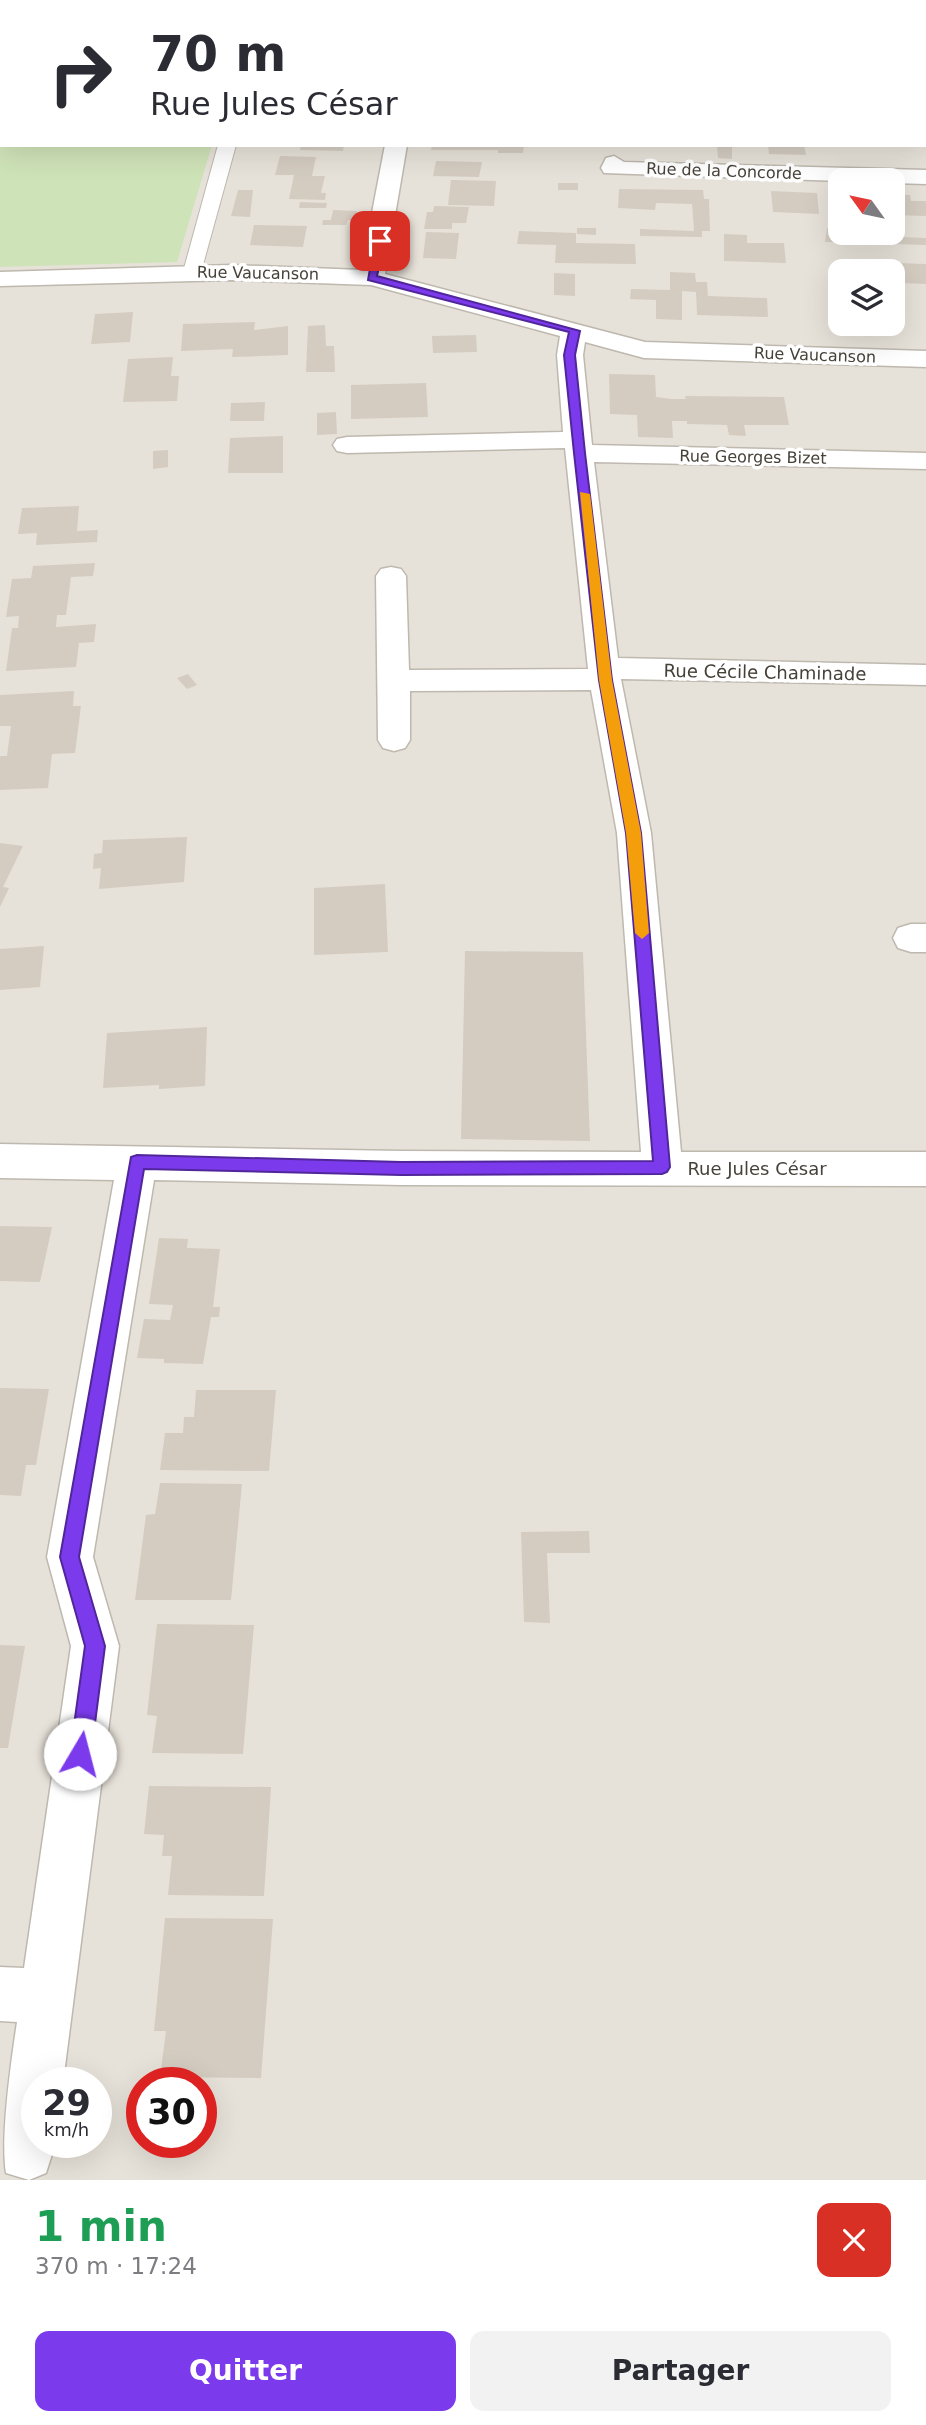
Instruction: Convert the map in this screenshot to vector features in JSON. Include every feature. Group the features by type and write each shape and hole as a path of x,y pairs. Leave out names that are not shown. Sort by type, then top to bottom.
{"street":[{"path":"372,278 396,147"},
{"name":"Rue de la Concorde","path":"614,163 612,168 926,177"},
{"name":"Rue Vaucanson","path":"0,279 192,272 372,278 644,350 926,359"},
{"path":"574,331 570,355 579,447 604,674 634,833 662,1167"},
{"name":"Rue Georges Bizet","path":"347,445 579,447 926,461"},
{"path":"391,576 394,740"},
{"name":"Rue Cécile Chaminade","path":"394,681 604,674 926,675"},
{"name":"Rue Jules César","path":"0,1161 401,1168 926,1169"},
{"path":"25,2067 24,1995 95,1646 70,1557 137,1162"}],"lane":[{"path":"192,272 226,147"}],"shaded area":[{"path":"0,147 926,147 926,2180 0,2180"}],"green space":[{"path":"0,147 211,147 177,262 0,267"}],"building":[{"path":"301,147 344,147 343,151 300,150"},
{"path":"432,147 524,147 523,153 498,153 498,150 431,150"},
{"path":"717,147 732,147 732,159 718,158"},
{"path":"768,147 804,147 806,155 769,154"},
{"path":"280,156 316,157 312,176 325,176 321,193 326,193 325,200 289,199 294,175 275,175"},
{"path":"436,161 482,162 479,177 433,176"},
{"path":"451,180 496,181 494,206 448,205"},
{"path":"558,183 578,183 578,190 558,190"},
{"path":"619,189 703,190 704,199 709,199 710,231 702,231 702,237 640,236 640,229 694,231 692,204 656,203 655,210 618,208"},
{"path":"238,190 253,190 250,217 231,216"},
{"path":"771,191 817,193 819,214 773,212"},
{"path":"905,195 910,195 911,201 926,201 926,216 905,215"},
{"path":"300,202 327,203 326,208 299,208"},
{"path":"434,206 469,207 466,223 452,223 452,229 424,229 427,212 433,212"},
{"path":"333,210 357,211 356,220 348,220 346,225 322,225 323,220 331,220"},
{"path":"254,225 307,226 303,247 250,245"},
{"path":"577,228 596,228 596,235 577,234"},
{"path":"519,231 576,233 576,243 635,244 636,264 555,263 556,245 517,244"},
{"path":"426,232 459,233 456,259 423,258"},
{"path":"724,234 747,235 747,243 784,243 786,263 724,261"},
{"path":"905,237 926,238 926,245 905,244"},
{"path":"905,263 926,264 926,284 905,283"},
{"path":"670,272 695,273 696,282 707,282 708,296 767,298 768,317 697,315 696,292 682,291 682,320 656,319 656,300 630,299 631,289 670,290"},
{"path":"554,273 575,274 575,296 554,295"},
{"path":"133,312 130,342 91,344 95,314"},
{"path":"255,322 254,330 288,326 288,355 232,357 233,349 181,351 183,324"},
{"path":"325,325 326,346 334,346 335,372 306,372 308,326"},
{"path":"476,335 477,352 433,353 432,336"},
{"path":"173,357 171,376 179,376 177,401 123,402 128,359"},
{"path":"609,374 655,375 656,397 671,399 686,399 685,396 784,397 789,425 744,425 746,436 729,435 727,425 672,421 673,438 638,437 637,415 610,414"},
{"path":"426,383 428,417 351,419 351,385"},
{"path":"265,402 264,421 230,421 231,403"},
{"path":"336,412 337,434 317,435 317,413"},
{"path":"283,436 283,473 228,473 230,438"},
{"path":"168,450 168,467 153,469 153,451"},
{"path":"79,506 77,531 98,530 97,542 36,545 37,533 18,534 22,508"},
{"path":"95,563 93,576 71,577 66,615 57,615 56,627 96,624 94,642 79,643 76,667 6,671 12,628 18,628 19,616 6,617 12,579 31,578 33,566"},
{"path":"188,674 197,685 187,689 177,678"},
{"path":"74,691 73,706 81,706 75,753 52,754 48,788 0,790 0,756 7,756 11,726 0,726 0,695"},
{"path":"187,837 184,882 99,889 101,868 93,869 94,854 102,853 103,840"},
{"path":"0,843 23,846 3,887 9,888 0,907"},
{"path":"385,884 388,952 314,955 314,888"},
{"path":"44,946 40,987 0,990 0,949"},
{"path":"465,951 583,952 590,1141 461,1139"},
{"path":"207,1027 205,1086 103,1088 107,1033"},
{"path":"0,1226 52,1227 40,1282 0,1281"},
{"path":"159,1238 188,1239 187,1248 220,1249 213,1307 220,1307 219,1317 211,1317 203,1364 164,1363 164,1359 137,1358 144,1319 170,1320 173,1305 149,1304"},
{"path":"0,1388 49,1389 36,1465 26,1465 21,1496 0,1495"},
{"path":"196,1390 276,1390 269,1471 160,1470 165,1433 183,1433 184,1417 194,1417"},
{"path":"160,1483 242,1484 231,1600 135,1600 146,1515 155,1514"},
{"path":"589,1531 590,1553 547,1553 550,1623 524,1622 521,1532"},
{"path":"157,1624 254,1625 243,1754 152,1753 157,1716 147,1715"},
{"path":"0,1645 25,1646 8,1748 0,1748"},
{"path":"149,1786 271,1787 264,1896 168,1895 172,1856 162,1856 164,1835 144,1834"},
{"path":"165,1918 273,1919 261,2078 217,2078 217,2067 161,2067 166,2031 154,2031"}],"slow traffic":[{"path":"584,494 605,680 634,833 642,933"}],"route":[{"path":"80,1754 95,1646 70,1557 137,1162 401,1168 662,1167 634,833 605,680 579,453 570,355 574,331 372,278 380,241"}]}
